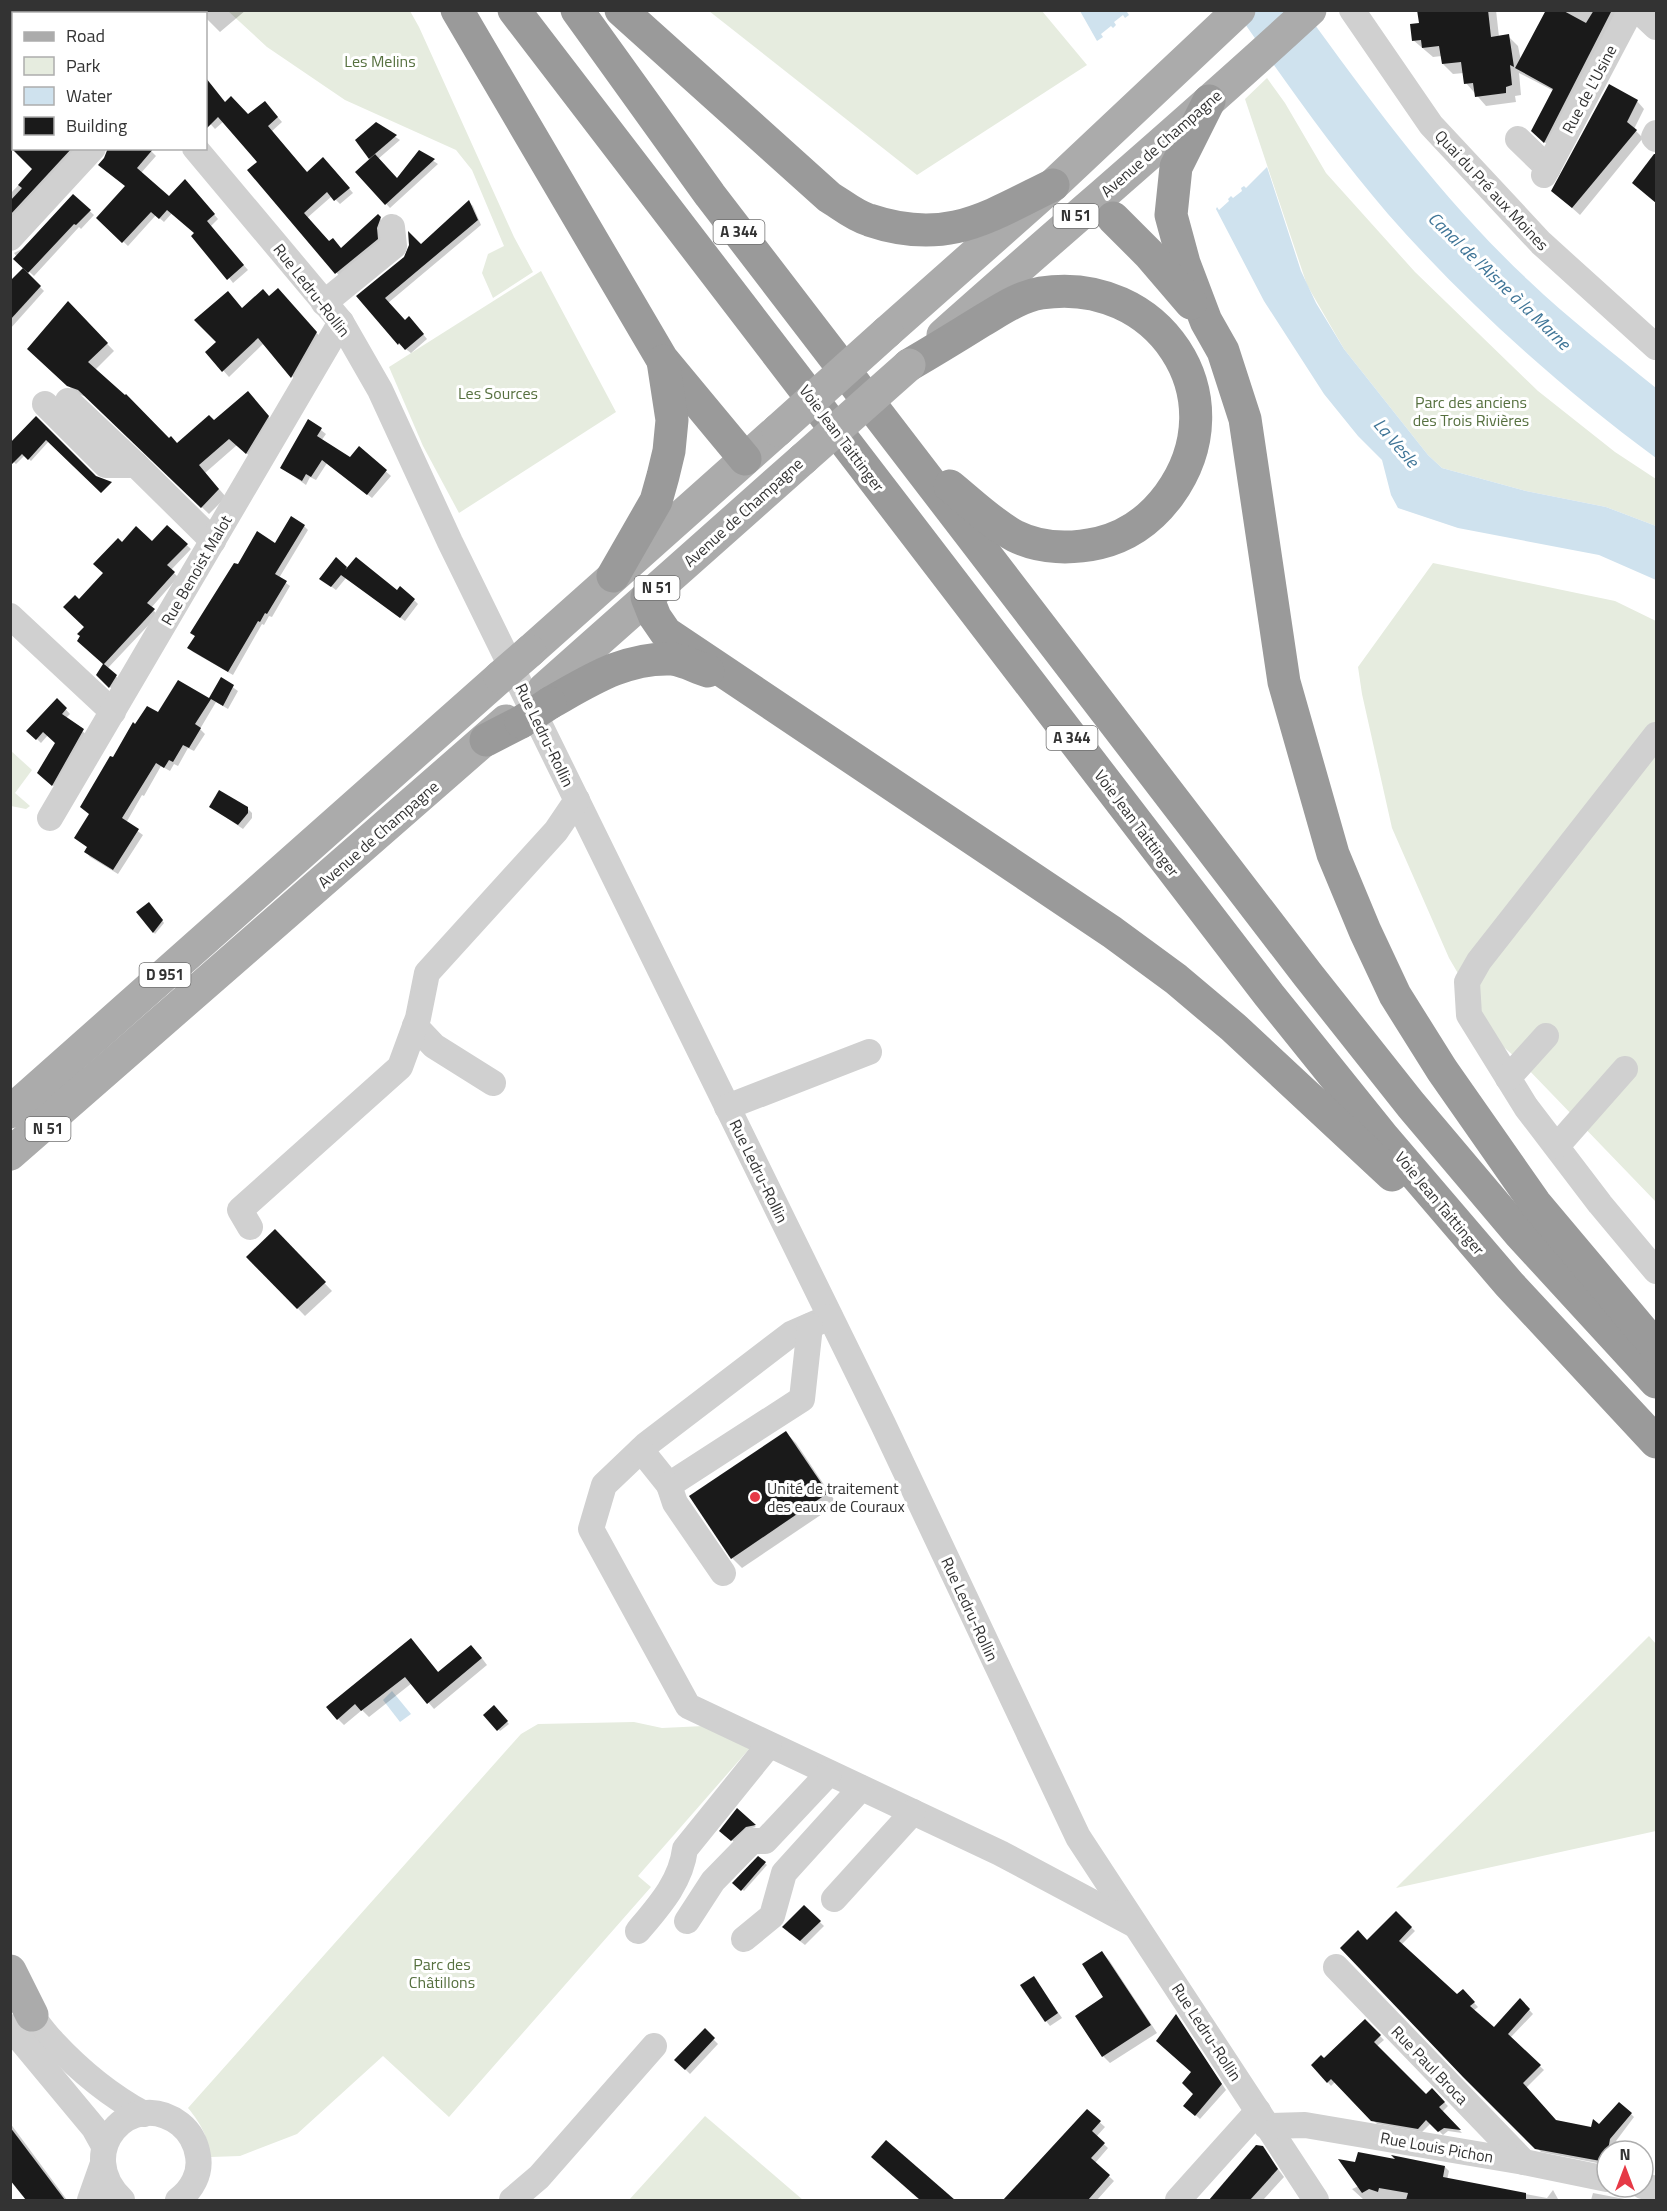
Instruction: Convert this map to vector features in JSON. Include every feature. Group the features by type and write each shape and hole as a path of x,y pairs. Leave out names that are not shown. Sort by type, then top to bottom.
{"highway":[{"path":"457,10 662,359 745,459"},
{"name":"Voie Jean Taittinger","path":"514,10 1269,995 1384,1138 1509,1284 1656,1442"},
{"name":"A 344","path":"577,10 710,195 1300,966 1412,1106 1520,1234 1656,1382"},
{"path":"621,10 829,197 867,220 916,231 947,230 982,220 1053,185"},
{"path":"1209,101 1176,167 1171,215 1184,263 1206,321 1223,351 1245,418 1284,682 1333,854 1365,932 1395,995 1442,1070 1535,1203 1656,1347"},
{"path":"1102,210 1149,254 1206,321"},
{"path":"906,450 994,523 1017,537 1039,544 1064,548 1085,546 1107,541 1127,532 1147,520 1161,505 1187,464 1194,441 1195,420 1193,393 1187,370 1176,349 1159,328 1140,314 1094,294 1071,291 1040,293 1017,300 909,365"},
{"path":"613,576 656,501 669,451 672,420 662,359"},
{"path":"647,597 655,617 666,633 1112,932 1176,979 1287,1076 1509,1284"},
{"path":"486,740 547,696 609,670 644,662 674,659 738,682"}],"main road":[{"name":"N 51","path":"500,677 1053,185 1239,10"},
{"name":"Avenue de Champagne","path":"547,696 647,597 909,365 1102,210 1209,101 1245,71 1310,10"},
{"path":"1053,185 1102,210"},
{"path":"745,459 770,488"},
{"path":"640,552 647,597"},
{"name":"D 951","path":"10,1113 500,677"},
{"name":"Avenue de Champagne","path":"10,1154 486,740"},
{"path":"10,1086 54,1053 267,870 320,838"},
{"name":"N 51","path":"10,1167 85,1091"},
{"path":"10,1971 21,2021"}],"street":[{"name":"Quai du Pré aux Moines","path":"1352,10 1431,125 1541,243 1656,347"},
{"name":"Rue de L'Usine","path":"1518,139 1546,172 1643,14"},
{"path":"1656,133 1654,137 1656,139"},
{"path":"10,238 91,150"},
{"name":"Rue Ledru-Rollin","path":"197,150 341,322 380,390 450,542 727,1107 820,1321 1078,1837 1316,2200"},
{"path":"324,303 394,246 392,227"},
{"name":"Rue Benoist Malot","path":"50,818 341,322"},
{"path":"56,403 106,465 136,465 213,541"},
{"path":"10,616 113,712"},
{"path":"1656,735 1479,961 1467,981 1469,1015 1526,1107 1600,1204 1656,1270"},
{"path":"250,1227 240,1210 400,1067 415,1026 427,973 556,831 577,800"},
{"path":"415,1026 434,1046 493,1083"},
{"path":"1508,1078 1545,1036"},
{"path":"727,1107 869,1052"},
{"path":"1557,1146 1625,1069"},
{"path":"820,1321 791,1334 641,1450 604,1485 591,1529 688,1706 1000,1853 1136,1925"},
{"path":"669,1485 802,1399 820,1321"},
{"path":"641,1450 669,1485 675,1503 723,1573"},
{"path":"638,1931 667,1896 683,1864 685,1849 769,1745"},
{"path":"687,1921 713,1881 752,1841 765,1841 829,1773"},
{"path":"744,1939 772,1916 784,1873 861,1788"},
{"path":"834,1899 913,1812"},
{"name":"Rue Paul Broca","path":"1336,1967 1524,2162"},
{"path":"10,1989 21,2021 94,2128 103,2156 105,2179 112,2191 122,2200"},
{"path":"21,2021 51,2041 92,2081 144,2114"},
{"path":"512,2200 539,2176 654,2046"},
{"path":"90,2200 108,2138 127,2119 144,2114 164,2115 174,2119 186,2129 195,2142 198,2158 197,2173 193,2185 178,2200"},
{"path":"1178,2200 1262,2118"},
{"name":"Rue Louis Pichon","path":"1262,2118 1524,2162 1595,2177"},
{"path":"197,2173 208,2200"}],"green space":[{"name":"Les Melins","path":"228,11 410,11 514,237 533,272 493,298 482,273 488,254 504,246 472,170 456,150 345,100 267,47"},
{"path":"709,11 1042,11 1087,65 917,175"},
{"name":"Parc des anciens des Trois Rivières","path":"1267,78 1285,103 1326,173 1415,272 1538,391 1615,452 1656,479 1656,526 1606,507 1526,491 1442,468 1428,455 1344,349 1307,285 1245,99"},
{"name":"Les Sources","path":"541,271 616,412 459,513 423,446 389,367"},
{"path":"1433,563 1615,601 1656,621 1656,1202 1524,1065 1498,1042 1449,958 1392,828 1358,667"},
{"path":"10,750 32,770 15,793 30,806 26,809 11,806"},
{"path":"1649,1636 1656,1644 1656,1831 1396,1888"},
{"name":"Parc des Châtillons","path":"634,1722 662,1728 704,1726 750,1748 638,1876 651,1887 449,2117 383,2056 297,2134 240,2156 211,2157 203,2131 188,2108 521,1734 538,1724"},
{"path":"705,2116 803,2200 629,2200"}],"water":[{"path":"1080,11 1128,11 1129,15 1125,18 1123,15 1114,22 1116,25 1101,34 1103,37 1097,41"},
{"name":"Canal de l'Aisne à la Marne","path":"1236,11 1305,11 1410,151 1467,217 1544,294 1591,336 1656,388 1656,458 1584,402 1516,343 1419,248 1328,140"},
{"name":"La Vesle","path":"1267,167 1301,271 1316,303 1344,349 1428,455 1442,468 1526,491 1606,507 1656,526 1656,580 1599,555 1458,528 1398,508 1391,495 1382,460 1358,436 1324,394 1264,301 1216,209 1217,207 1219,210 1231,196 1233,198 1242,191 1241,188 1244,186 1246,188"},
{"path":"392,1691 411,1714 400,1722 383,1700"}],"building":[{"path":"1417,10 1488,10 1491,37 1509,34 1514,67 1510,65 1512,85 1506,87 1506,93 1475,97 1473,83 1464,84 1461,62 1442,64 1439,46 1422,48 1421,40 1412,41 1410,24 1419,23"},
{"path":"1546,10 1562,10 1586,23 1594,10 1612,10 1544,143 1531,131 1553,89 1515,68"},
{"path":"207,79 225,102 231,96 248,114 265,101 278,117 268,126 307,172 323,157 350,188 334,201 327,192 304,213 329,241 333,238 341,248 378,214 381,217 377,228 378,239 335,274 247,170 257,162 218,117 207,128"},
{"path":"1609,84 1638,100 1627,122 1637,130 1572,208 1551,191"},
{"path":"376,122 397,135 369,159 355,140"},
{"path":"13,150 70,150 10,215 10,201 22,188 18,185 32,169"},
{"path":"107,150 152,150 137,168 169,196 185,179 215,214 207,221 244,265 227,280 191,236 194,233 167,210 159,219 151,212 122,243 96,218 125,186 98,165"},
{"path":"419,150 435,159 385,205 355,172 375,154 397,178"},
{"path":"1656,154 1656,203 1632,183"},
{"path":"73,194 91,210 76,225 74,224 28,273 13,259"},
{"path":"469,200 478,220 385,298 405,320 409,316 424,334 405,350 399,343 398,345 356,296 404,257 409,245 408,231 421,244"},
{"path":"23,268 41,286 10,320 10,281"},
{"path":"278,288 317,332 291,378 258,338 222,372 205,352 216,342 194,320 228,291 242,308 263,289 269,296"},
{"path":"68,301 108,343 88,362 126,394 169,438 171,436 177,443 209,415 214,420 248,391 269,416 246,454 229,439 199,465 219,489 201,508 78,390 67,386 27,349"},
{"path":"36,416 96,476 112,482 101,493 46,440 28,460 22,454 10,466 10,443"},
{"path":"308,419 322,428 317,436 350,457 359,446 387,470 367,495 322,460 311,477 306,474 302,481 280,468"},
{"path":"291,516 305,525 275,574 287,581 267,614 265,613 260,622 258,621 228,672 187,648 195,636 190,633 234,563 238,564 257,531 275,543"},
{"path":"167,525 188,544 167,565 175,572 147,603 155,609 104,664 117,675 109,688 96,675 103,664 77,641 80,636 77,634 84,627 63,607 75,595 79,599 103,573 93,564 118,538 122,542 136,526 152,541"},
{"path":"336,557 347,567 345,570 356,557 397,590 400,586 415,599 400,618 341,575 331,587 319,579"},
{"path":"221,677 234,685 223,706 211,699 195,724 201,728 189,748 183,745 173,762 169,760 164,768 156,763 122,818 139,829 113,870 84,852 87,847 74,838 89,814 80,807 133,722 135,724 147,706 158,712 178,680 209,698"},
{"path":"57,698 67,708 62,714 84,729 52,786 37,773 55,743 43,732 36,740 26,731"},
{"path":"219,790 248,807 248,813 238,825 209,807"},
{"path":"149,902 163,920 153,933 136,912"},
{"path":"275,1229 326,1282 297,1309 246,1257"},
{"name":"Unité de traitement des eaux de Couraux","path":"786,1431 828,1493 731,1559 689,1496"},
{"path":"411,1638 438,1672 471,1645 482,1658 427,1704 405,1677 361,1711 355,1704 337,1720 326,1707"},
{"path":"494,1705 508,1721 497,1731 483,1715"},
{"path":"737,1808 756,1825 746,1827 731,1841 719,1831"},
{"path":"758,1856 766,1862 741,1891 732,1883"},
{"path":"804,1905 821,1921 800,1941 782,1927"},
{"path":"1396,1911 1412,1927 1399,1941 1457,1994 1463,1989 1475,2002 1470,2006 1494,2027 1520,1998 1530,2009 1508,2034 1541,2065 1523,2083 1556,2120 1591,2127 1593,2119 1599,2124 1619,2102 1632,2113 1610,2139 1595,2139 1595,2160 1535,2149 1340,1948 1358,1930 1367,1940"},
{"path":"1102,1951 1151,2025 1102,2057 1075,2016 1103,1997 1082,1964"},
{"path":"1034,1976 1058,2013 1045,2022 1020,1985"},
{"path":"1176,2014 1222,2084 1195,2116 1183,2106 1193,2094 1182,2083 1191,2072 1156,2041"},
{"path":"1365,2019 1381,2035 1374,2042 1426,2094 1432,2088 1445,2102 1439,2107 1461,2130 1444,2128 1438,2132 1426,2120 1418,2129 1371,2121 1331,2079 1327,2083 1311,2065 1321,2055 1324,2058"},
{"path":"705,2028 715,2038 685,2070 674,2060"},
{"path":"1087,2109 1101,2121 1092,2131 1105,2143 1091,2158 1110,2175 1088,2200 1003,2200"},
{"path":"10,2127 65,2200 26,2200 10,2180"},
{"path":"886,2140 955,2200 920,2200 871,2157"},
{"path":"1256,2145 1263,2146 1278,2169 1250,2200 1209,2200"},
{"path":"1358,2152 1395,2159 1391,2155 1445,2166 1443,2177 1526,2193 1526,2200 1406,2200 1408,2193 1379,2188 1378,2192 1369,2189 1362,2193 1338,2159 1355,2162"}],"place":[{"name":"Unité de traitement des eaux de Couraux","path":"755,1497"}]}
